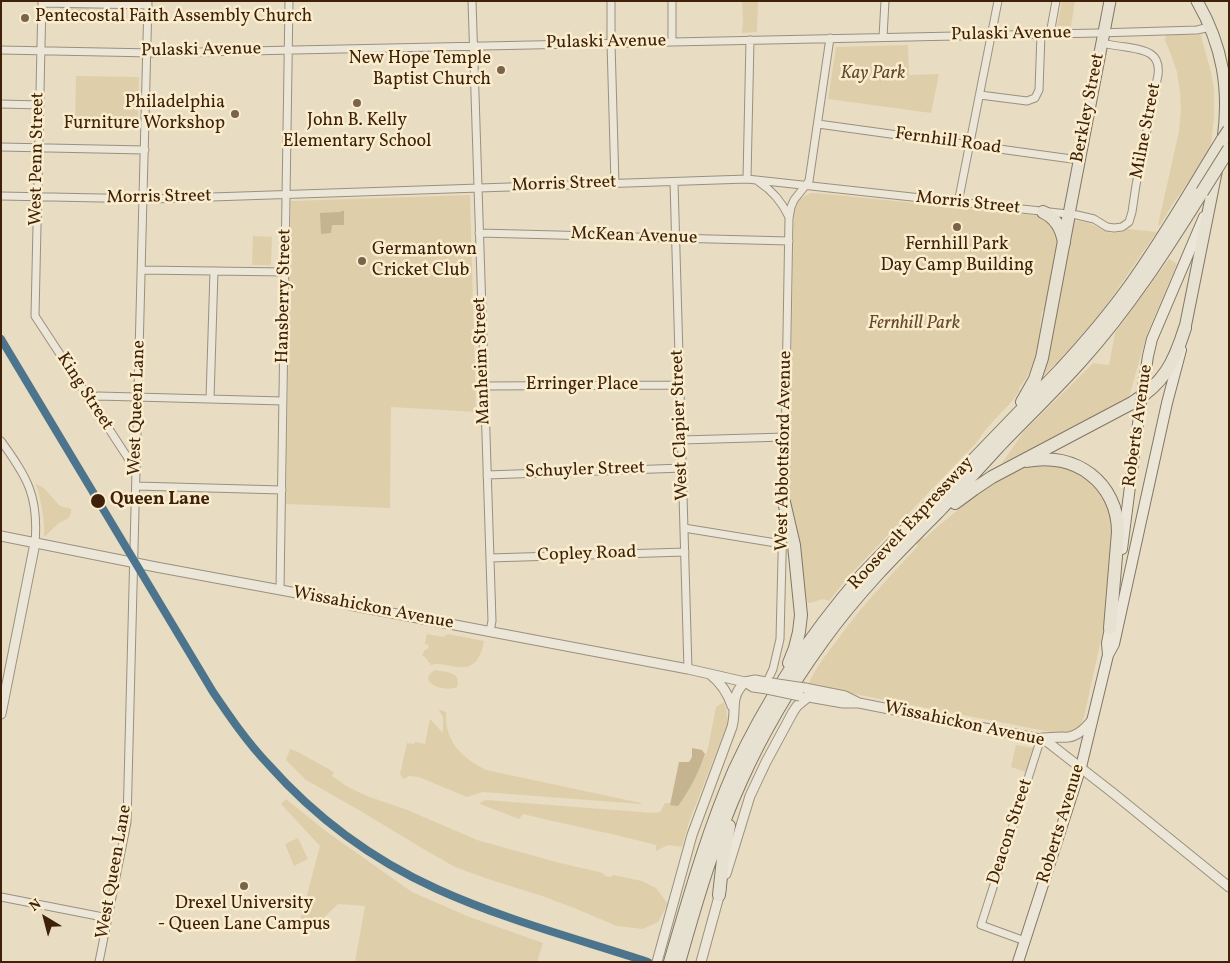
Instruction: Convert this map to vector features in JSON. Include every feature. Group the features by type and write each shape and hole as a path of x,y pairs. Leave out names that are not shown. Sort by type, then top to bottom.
{"highway":[{"name":"Roosevelt Expressway","path":"673,955 734,798 750,762 798,677 862,592 1072,371 1124,310 1150,274 1229,130"},
{"name":"Roosevelt Expressway","path":"673,955 700,860 742,753 772,698 808,644 862,575 1075,354 1118,302 1197,190 1229,149"},
{"path":"1043,212 1055,221 1064,243"},
{"path":"1002,430 1030,388 1039,369 1070,214"},
{"path":"919,530 974,488 992,477 1132,403 1146,393 1160,380 1169,368 1185,328"},
{"path":"1013,466 1039,459 1055,459 1067,462 1087,472 1109,494 1117,516 1118,532 1110,628"},
{"path":"784,502 791,531 800,596 800,624 795,648 784,680"},
{"path":"782,545 792,554 795,560"},
{"path":"720,895 723,859 734,798"}],"main road":[{"name":"Berkley Street","path":"1070,214 1110,1"},
{"name":"Roberts Avenue","path":"1018,962 1081,767 1108,655 1114,644 1167,403 1182,349 1223,141 1226,104 1225,80 1218,50 1210,28 1196,1"},
{"name":"Roberts Avenue","path":"1108,655 1107,643 1116,599 1148,356 1152,339 1209,207"}],"street":[{"name":"Hansberry Street","path":"280,590 290,1"},
{"name":"Manheim Street","path":"472,1 492,621 490,631"},
{"path":"611,1 615,184"},
{"path":"672,1 672,42"},
{"path":"883,37 885,1"},
{"path":"958,202 998,1"},
{"path":"1050,34 1056,1"},
{"path":"42,2 148,3"},
{"name":"West Penn Street","path":"35,316 42,2"},
{"name":"West Queen Lane","path":"99,962 127,822 148,3"},
{"name":"Pulaski Avenue","path":"1,50 147,53 1041,34 1103,38 1210,28"},
{"path":"980,94 1027,101 1035,98 1039,90 1041,34"},
{"name":"West Abbottsford Avenue","path":"768,685 780,639 789,218 794,200 809,181 830,38"},
{"name":"Milne Street","path":"1103,38 1144,50 1151,54 1158,67 1132,212 1129,222 1122,227"},
{"path":"747,179 750,40"},
{"path":"1,104 40,105"},
{"name":"Fernhill Road","path":"818,124 1079,160"},
{"path":"1,146 145,150"},
{"name":"Morris Street","path":"1,196 143,199 747,179 805,187 1070,214 1094,219 1111,228 1122,227"},
{"path":"757,181 777,197 789,218"},
{"name":"West Clapier Street","path":"674,182 688,669"},
{"name":"McKean Avenue","path":"479,233 789,241"},
{"path":"142,270 285,272"},
{"path":"210,399 214,271"},
{"name":"King Street","path":"35,316 127,458 136,464"},
{"name":"Erringer Place","path":"484,386 680,385"},
{"path":"88,399 98,396 283,401"},
{"path":"682,440 785,437"},
{"path":"1,441 23,473 36,516 35,543 1,714"},
{"name":"Schuyler Street","path":"487,475 683,468"},
{"path":"136,486 282,490"},
{"path":"684,528 782,545"},
{"name":"Wissahickon Avenue","path":"1,536 688,669 745,682 753,687 768,685 804,694 845,696 859,702 1042,738 1081,767 1229,887"},
{"name":"Copley Road","path":"490,558 685,552"},
{"path":"657,962 673,955 692,835 732,727 734,716 727,693 710,674"},
{"path":"733,711 736,695 745,682"},
{"path":"701,962 747,805 766,762 804,694"},
{"path":"1042,738 1065,738 1082,731 1092,720"},
{"name":"Deacon Street","path":"1025,941 981,925 1042,738"},
{"path":"1,897 108,918"}],"green space":[{"path":"742,1 758,1 757,32 742,33"},
{"path":"1062,1 1075,1 1071,26 1057,26"},
{"path":"60,7 89,8 88,22 60,21"},
{"path":"1166,35 1202,35 1214,88 1214,118 1211,144 1206,157 1160,225 1158,225 1179,131 1181,109 1177,72 1165,40"},
{"name":"Kay Park","path":"908,45 909,75 939,74 931,113 828,99 836,47"},
{"path":"76,76 139,77 138,120 111,120 110,125 75,124"},
{"name":"Fernhill Park","path":"811,193 1042,216 1046,218 1059,235 1046,311 1042,311 1036,354 1028,375 1019,388 1020,390 977,442 909,513 924,539 980,492 1021,468 1055,462 1092,478 1114,515 1106,617 1084,717 1080,725 1069,733 1061,734 808,685 820,663 854,617 918,546 902,520 849,576 829,601 823,599 808,603 794,531 789,492 794,209 800,199"},
{"name":"Germantown Cricket Club","path":"470,195 476,412 391,407 390,508 286,504 291,201"},
{"path":"1074,220 1089,223 1110,233 1122,232 1128,229 1157,232 1101,312 1041,378"},
{"path":"253,236 272,237 271,265 252,265"},
{"path":"1169,259 1177,264 1147,334 1129,397 1026,453 1002,463 1025,430 1093,363 1109,365 1115,333"},
{"path":"36,484 44,488 60,506 71,509 69,517 59,523 44,537 42,510"},
{"path":"427,634 443,637 448,634 484,641 480,655 472,665 461,667 442,664 431,665 422,656 429,645 425,644"},
{"path":"435,670 448,672 455,676 458,682 457,687 446,689 430,682 428,679 430,674"},
{"path":"724,702 728,722 689,822 682,847 668,845 656,851 656,845 523,814 519,819 480,804 486,800 660,812 665,803 670,803 670,805 702,763 708,748 716,707"},
{"path":"438,709 446,712 448,732 456,747 469,760 486,770 641,804 483,792 467,797 419,777 409,776 403,779 400,774 407,743 425,744 430,719 443,733 443,717"},
{"path":"1016,745 1034,748 1026,772 1011,767"},
{"path":"290,749 334,772 332,776 348,787 367,796 410,811 477,840 603,873 605,876 611,877 613,875 642,881 656,888 668,904 658,922 643,929 617,926 545,897 455,867 306,780 286,760"},
{"path":"286,799 327,832 412,892 467,916 543,943 537,962 355,962 365,906 338,904 307,934 298,929 320,846 281,804"},
{"path":"298,838 308,859 294,866 285,844"}],"shaded area":[{"path":"344,211 344,225 332,225 331,233 321,234 320,213"},
{"path":"692,748 702,750 705,754 703,761 678,806 670,805 679,762 689,762 692,757"}],"transit line":[{"path":"1,339 213,692 253,747 305,802 346,836 368,851 390,865 437,889 515,920 648,962"}],"place":[{"name":"Pentecostal Faith Assembly Church","path":"25,18"},
{"name":"New Hope Temple Baptist Church","path":"501,70"},
{"name":"John B. Kelly Elementary School","path":"357,103"},
{"name":"Philadelphia Furniture Workshop","path":"235,114"},
{"name":"Fernhill Park Day Camp Building","path":"957,227"},
{"name":"Germantown Cricket Club","path":"362,261"},
{"name":"Queen Lane","path":"98,501"},
{"name":"Drexel University - Queen Lane Campus","path":"244,886"}]}
